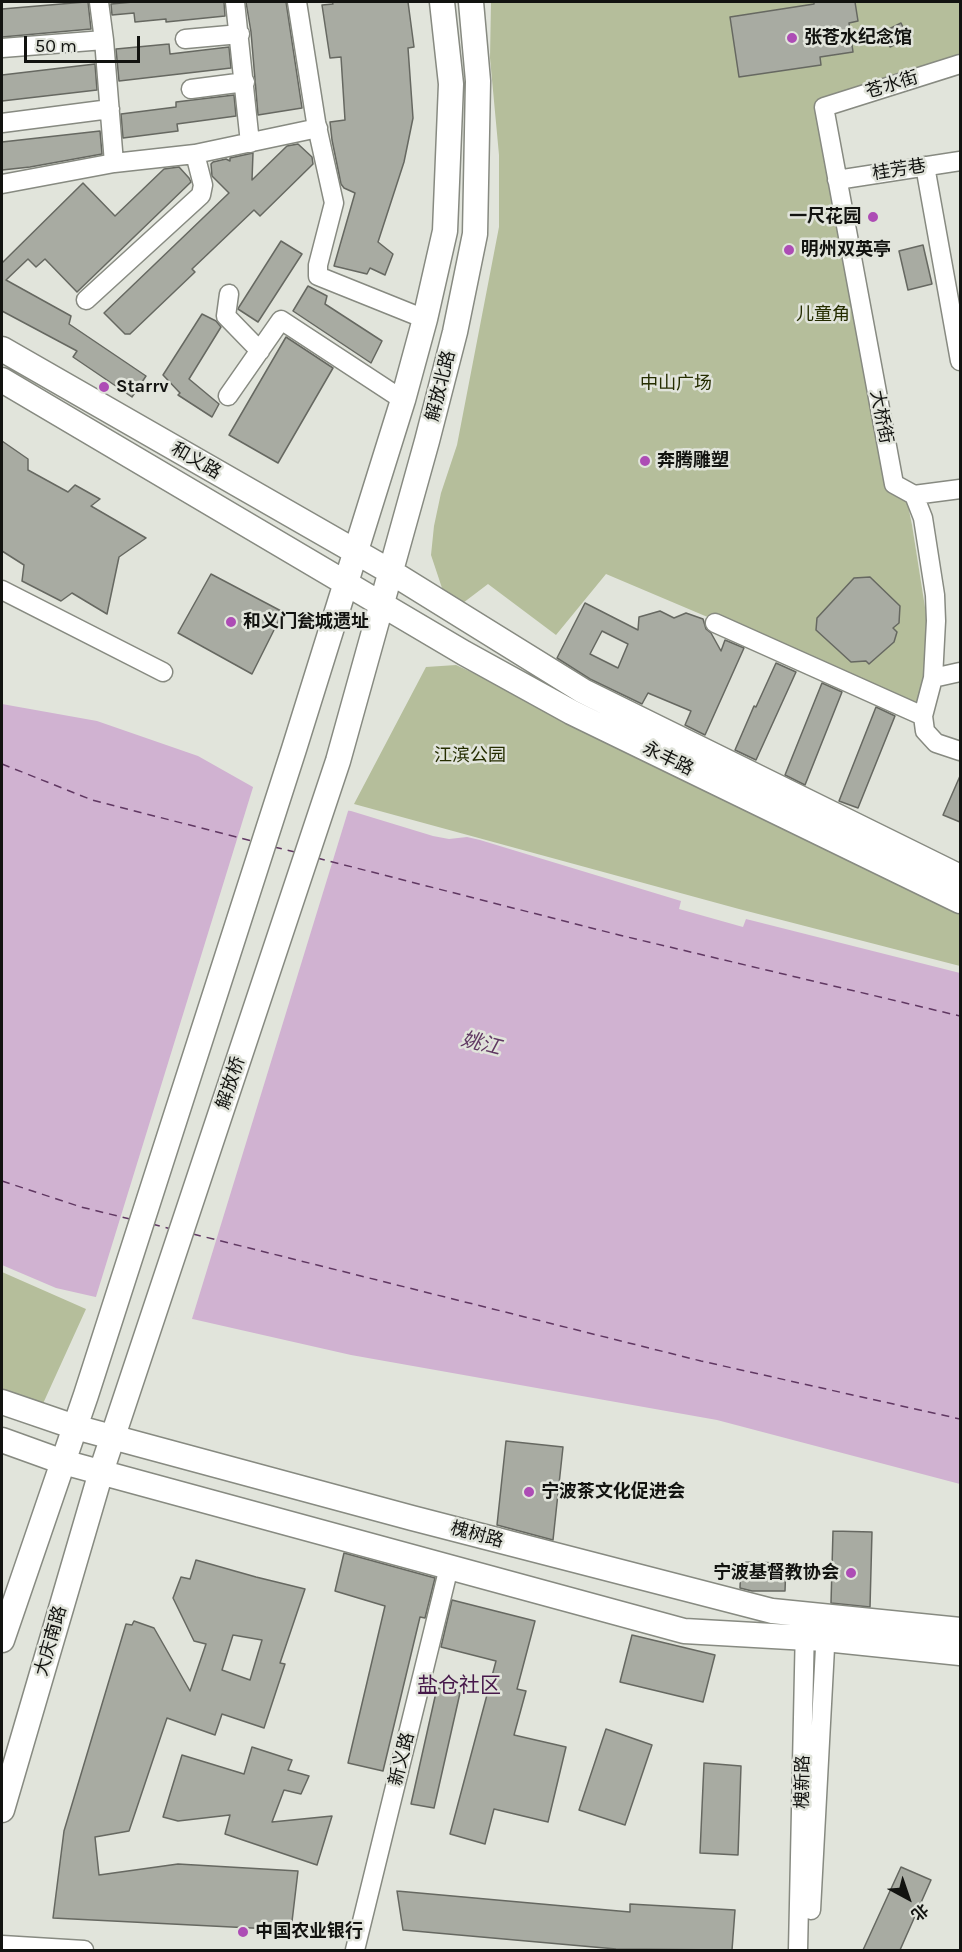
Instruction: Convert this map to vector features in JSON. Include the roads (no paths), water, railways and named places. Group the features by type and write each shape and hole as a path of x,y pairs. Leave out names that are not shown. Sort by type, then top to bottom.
{"main road":[{"name":"解放北路","path":"75,1427 294,749 403,400 425,319 445,231 451,84 442,2"},
{"name":"解放北路","path":"338,761 383,604 455,332 475,234 478,81 471,2"},
{"name":"和义路","path":"2,349 391,572"},
{"name":"和义路","path":"2,380 383,604"},
{"name":"永丰路","path":"391,572 584,691 960,878"},
{"name":"永丰路","path":"383,604 464,653 571,712 960,901"},
{"name":"解放桥","path":"113,1436 338,761"},
{"name":"槐树路","path":"2,1402 75,1427 412,1518 761,1608 816,1627 960,1653"},
{"path":"2,1640 75,1427"},
{"name":"大庆南路","path":"2,1810 113,1436"},
{"name":"槐树路","path":"2,1440 63,1462 684,1631 816,1627 960,1630"}],"street":[{"path":"99,2 114,163"},
{"path":"236,2 250,142"},
{"path":"297,2 318,128 334,203 318,266 318,276 425,319"},
{"path":"185,39 240,34"},
{"path":"2,48 104,40"},
{"name":"苍水街","path":"824,107 960,64"},
{"path":"190,89 244,82"},
{"name":"大桥街","path":"824,107 894,484 914,495"},
{"path":"2,123 110,109"},
{"path":"2,184 114,163 195,154 318,128"},
{"path":"86,300 201,195 203,185 195,154"},
{"name":"桂芳巷","path":"837,180 960,161"},
{"path":"925,166 956,316 960,361"},
{"path":"229,294 226,315 260,351"},
{"path":"228,396 281,320 403,400"},
{"path":"960,489 914,495 923,518 935,595 936,621 933,678 922,716 925,731 936,743 960,751"},
{"path":"2,590 163,672"},
{"path":"716,623 922,716"},
{"path":"933,678 960,672"},
{"name":"新义路","path":"355,1950 450,1567"},
{"name":"槐新路","path":"798,1950 816,1627"},
{"name":"槐新路","path":"809,1950 816,1627"},
{"path":"2,1945 84,1950"}],"water":[{"name":"姚江","path":"2,704 97,721 198,756 276,800 351,811 433,836 449,839 467,837 480,840 681,901 679,909 743,927 746,919 960,973 960,1484 717,1420 351,1355 56,1288 2,1265"}],"place":[{"name":"张苍水纪念馆","path":"792,38"},
{"name":"一尺花园","path":"873,217"},
{"name":"明州双英亭","path":"789,250"},
{"name":"Starrv","path":"104,387"},
{"name":"奔腾雕塑","path":"645,461"},
{"name":"和义门瓮城遗址","path":"231,622"},
{"name":"宁波茶文化促进会","path":"529,1492"},
{"name":"宁波基督教协会","path":"851,1573"},
{"name":"中国农业银行","path":"243,1932"}],"district":[{"name":"盐仓社区","path":"459,1686"}],"park label":[{"name":"儿童角","path":"823,315"},
{"name":"中山广场","path":"676,384"},
{"name":"江滨公园","path":"470,756"}]}
